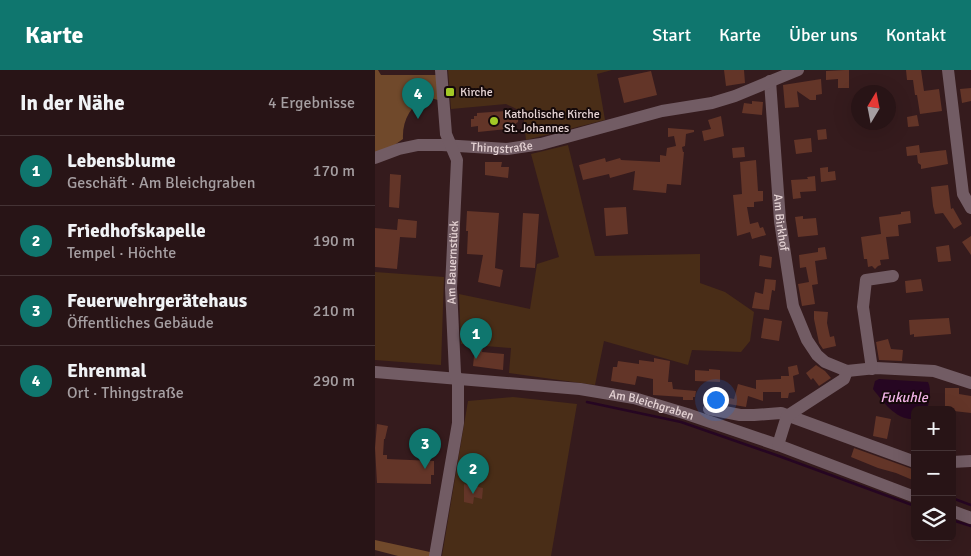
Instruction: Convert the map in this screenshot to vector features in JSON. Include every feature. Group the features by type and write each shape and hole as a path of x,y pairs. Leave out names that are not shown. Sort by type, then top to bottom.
{"street":[{"name":"Am Bauernstück","path":"435,556 458,423 451,288 457,160 446,134 441,70"},
{"path":"770,81 798,70"},
{"path":"948,70 963,194 971,208"},
{"name":"Thingstraße","path":"375,158 408,147 431,144 507,148 541,144 662,112 712,103 735,96 770,81"},
{"name":"Am Birkhof","path":"770,81 780,221 793,306 807,340 817,355 825,362 847,371 872,369 934,371 971,383"},
{"path":"872,369 863,307 866,280 893,276"},
{"path":"778,445 787,416 844,379 847,371"},
{"name":"Am Bleichgraben","path":"375,372 580,389 634,398 778,445 912,496"},
{"path":"709,409 754,416 781,413 911,461"},
{"path":"956,462 971,461"},
{"path":"956,512 971,518"}],"shaded area":[{"path":"375,70 378,70 381,75 437,75 438,100 427,97 416,104 406,119 403,139 375,155"},
{"path":"448,70 612,70 597,74 605,120 526,140 523,112 506,104 451,109"},
{"path":"568,145 595,256 700,254 700,283 725,292 754,312 750,341 741,352 692,350 688,365 604,341 595,385 509,373 511,348 461,344 459,294 530,309 537,264 559,257 531,154"},
{"path":"375,272 444,277 441,365 375,360"},
{"path":"513,397 577,404 551,556 442,556 468,401"},
{"path":"375,540 430,552 430,556 398,556 375,550"}],"water":[{"name":"Fukuhle","path":"879,379 928,382 930,392 928,406 911,406 911,419 902,417 891,410 873,389 875,381"}],"building":[{"path":"724,70 744,70 745,83 726,86"},
{"path":"849,70 849,88 838,88 838,79 826,80 826,71"},
{"path":"906,70 921,70 924,91 939,89 942,111 920,114 913,80 907,80"},
{"path":"651,71 657,95 624,103 618,78"},
{"path":"821,79 822,94 816,95 816,100 810,100 797,91 799,107 785,108 783,85"},
{"path":"971,88 971,101 962,103 960,89"},
{"path":"752,101 763,102 762,115 742,113 744,103 752,104"},
{"name":"Katholische Kirche St. Johannes","path":"506,111 507,115 513,114 518,116 515,131 507,132 507,129 478,132 478,126 471,127 471,119 477,116 477,113"},
{"path":"917,115 919,126 908,127 907,117"},
{"path":"721,116 724,136 704,141 702,131 711,129 708,120"},
{"path":"668,128 694,130 694,132 686,134 685,146 682,147 684,152 681,185 667,184 666,193 633,190 635,171 610,178 609,174 583,180 579,165 605,158 606,162 620,158 621,160 660,162 660,155 666,156 667,148 676,146 674,136 668,137"},
{"path":"826,129 827,139 818,140 817,130"},
{"path":"811,138 812,152 796,154 794,140"},
{"path":"919,145 920,153 946,150 948,164 921,169 917,155 907,156 906,147"},
{"path":"744,147 745,157 733,158 732,148"},
{"path":"756,160 758,191 763,191 763,201 754,202 754,207 747,207 750,224 758,222 760,228 763,227 766,235 752,239 750,232 737,236 733,195 742,194 740,162"},
{"path":"485,162 502,162 501,167 509,167 508,178 485,175"},
{"path":"828,167 828,172 835,171 836,180 821,182 820,168"},
{"path":"390,174 401,175 399,208 389,207"},
{"path":"815,176 816,191 800,192 801,198 793,199 791,180 808,179 807,177"},
{"path":"948,185 951,209 953,208 962,224 954,229 943,213 935,214 933,206 931,187"},
{"path":"626,207 628,234 606,236 604,208"},
{"path":"467,211 499,213 495,268 503,270 500,287 478,282 483,255 467,254"},
{"path":"910,211 911,223 898,225 899,236 886,237 889,259 880,260 881,265 875,269 872,266 868,267 867,259 864,259 861,237 881,234 879,217"},
{"path":"523,213 539,214 535,268 520,267"},
{"path":"803,216 803,219 816,218 818,235 798,237 795,217"},
{"path":"398,219 417,221 416,238 400,237 397,269 375,267 375,228 397,230"},
{"path":"971,236 971,255 962,242"},
{"path":"949,245 951,261 938,262 936,247"},
{"path":"825,247 827,259 815,261 818,284 812,285 815,304 802,306 798,284 809,282 806,267 800,268 799,255 818,252 818,248"},
{"path":"760,255 772,257 771,268 759,266"},
{"path":"765,279 776,280 775,291 772,290 769,310 752,308 755,292 763,294"},
{"path":"921,279 923,291 906,293 905,281"},
{"path":"814,311 828,312 827,323 830,337 834,336 836,346 823,349 819,343"},
{"path":"764,318 782,321 779,341 761,338"},
{"path":"949,318 951,334 914,337 914,334 910,335 909,320"},
{"path":"888,339 891,349 903,350 902,361 879,360 876,342"},
{"path":"475,347 483,347 482,352 504,354 503,370 473,366"},
{"path":"654,358 670,361 668,382 672,382 673,389 696,391 693,400 683,400 683,397 653,395 653,379 637,376 635,385 611,381 613,367 617,367 618,361 639,364 639,360 654,362"},
{"path":"797,365 799,374 793,376 795,392 789,393 788,398 781,398 781,392 763,392 763,401 748,396 746,407 723,403 725,397 734,399 738,384 756,389 756,380 781,379 781,376 789,376 788,367"},
{"path":"816,365 831,378 819,386 806,373"},
{"path":"709,369 720,370 720,382 695,381 695,370 709,371"},
{"path":"945,388 959,388 959,394 971,396 971,413 956,411 956,406 945,406"},
{"path":"876,416 891,419 887,439 873,436"},
{"path":"377,424 388,426 384,439 383,455 387,455 387,459 434,461 434,475 431,475 431,484 377,483 375,448"},
{"path":"854,448 911,469 911,479 878,468 851,457"},
{"path":"464,484 483,488 482,499 474,497 473,504 464,502"}],"waterway":[{"path":"587,402 681,422 911,505"},
{"path":"956,499 971,505"},
{"path":"956,521 971,526"}],"place":[{"name":"Kirche","path":"450,92"},
{"name":"Ehrenmal","path":"418,119"},
{"name":"Katholische Kirche St. Johannes","path":"494,121"},
{"name":"Lebensblume","path":"476,359"},
{"name":"Feuerwehrgerätehaus","path":"425,469"},
{"name":"Friedhofskapelle","path":"473,494"}]}
